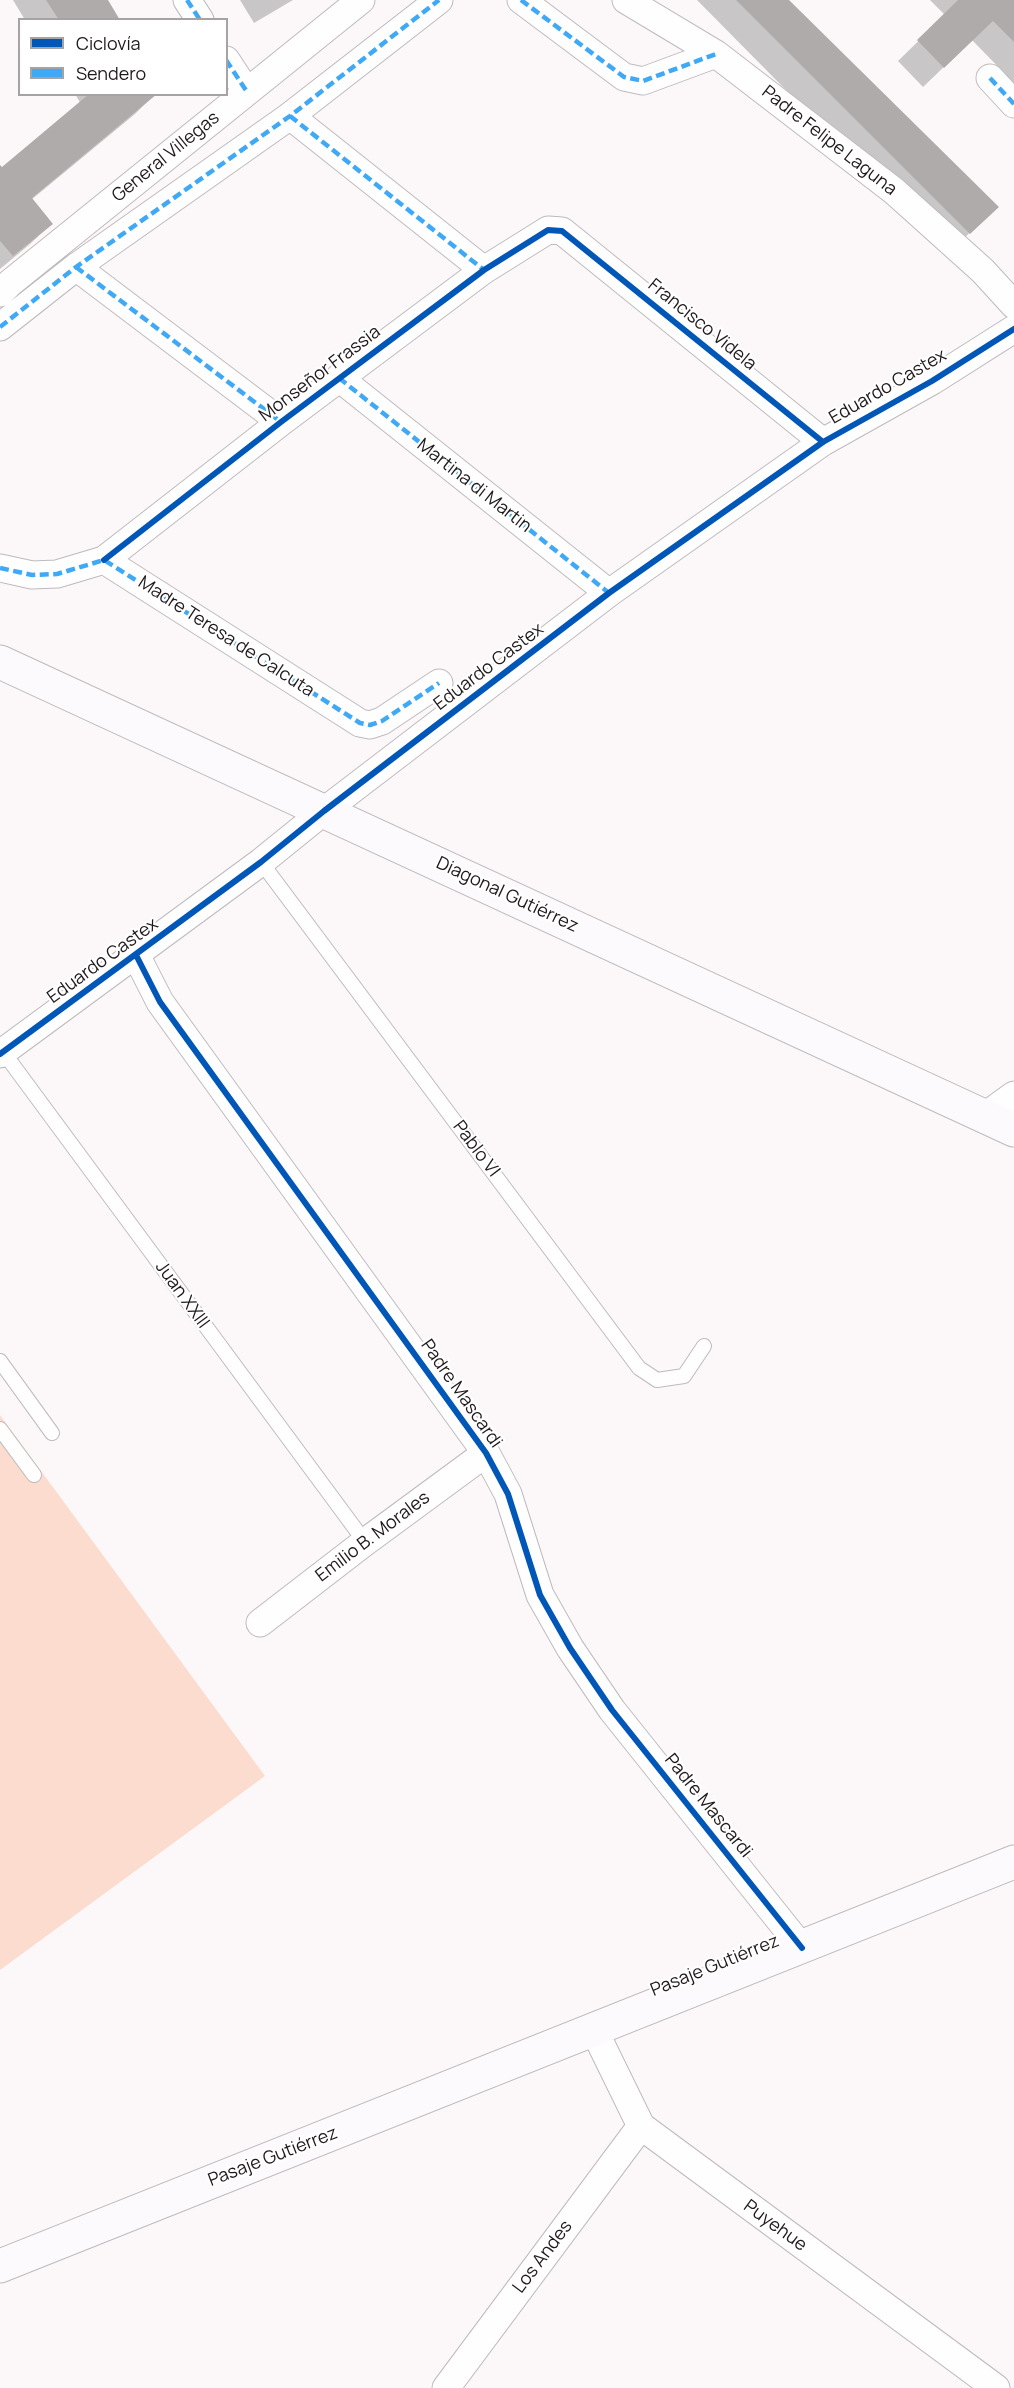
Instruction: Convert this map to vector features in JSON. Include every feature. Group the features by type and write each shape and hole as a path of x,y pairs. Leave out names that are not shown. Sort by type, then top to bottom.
{"main road":[{"name":"Diagonal Gutiérrez","path":"0,662 1014,1130"},
{"name":"Pasaje Gutiérrez","path":"0,2266 1014,1862"}],"street":[{"path":"187,0 199,18"},
{"name":"General Villegas","path":"0,293 10,282 361,0"},
{"path":"0,327 76,267 290,116 439,0"},
{"path":"521,0 624,77 643,81 716,54"},
{"name":"Padre Felipe Laguna","path":"626,0 716,54 894,191 983,271 1014,305"},
{"path":"228,63 248,92"},
{"path":"990,78 1014,104"},
{"path":"290,116 484,270"},
{"name":"Monseñor Frassia","path":"104,560 281,422 484,270 548,230 562,231"},
{"name":"Francisco Videla","path":"562,231 824,442"},
{"path":"76,267 281,422"},
{"name":"Eduardo Castex","path":"1,1051 261,862 324,811 609,593 824,442 932,381 1014,329"},
{"name":"Martina di Martin","path":"339,378 609,593"},
{"path":"0,568 32,574 57,574 104,560"},
{"name":"Madre Teresa de Calcuta","path":"104,560 360,723 369,725 382,721 439,683"},
{"name":"Padre Mascardi","path":"136,955 160,1002 486,1453 508,1494 540,1595 570,1648 612,1710 802,1948"},
{"path":"985,1116 1014,1095"},
{"name":"Emilio B. Morales","path":"260,1623 486,1453"},
{"name":"Puyehue","path":"594,2030 641,2127 996,2388"},
{"name":"Los Andes","path":"446,2388 641,2127"}],"lane":[{"name":"Pablo VI","path":"261,862 639,1368 657,1380 684,1376 704,1346"},
{"name":"Juan XXIII","path":"1,1051 365,1542"},
{"path":"0,1361 52,1433"},
{"path":"0,1429 34,1475"}],"shaded area":[{"path":"0,1415 265,1776 0,1970"}],"building":[{"path":"46,0 108,0 119,18 58,18"},
{"path":"736,0 789,0 999,207 970,234"},
{"path":"958,0 1014,0 1014,42 993,21 944,68 917,40"},
{"path":"87,96 155,96 32,198 53,224 13,256 0,241 0,165 2,167"}],"marked path":[{"path":"187,0 199,18"},
{"path":"0,327 76,267 290,116 439,0"},
{"path":"521,0 624,77 643,81 716,54"},
{"path":"228,63 247,92"},
{"path":"990,78 1014,104"},
{"path":"290,116 484,270"},
{"path":"76,267 281,422"},
{"path":"339,378 609,593"},
{"path":"0,568 32,575 57,574 104,560 360,723 370,725 382,721 439,683"}],"cycle path":[{"path":"104,560 281,422 484,270 548,230 562,231 823,442"},
{"path":"0,1054 261,862 324,811 609,593 823,442 932,381 1014,329"},
{"path":"136,955 160,1002 486,1453 508,1494 540,1595 570,1648 612,1710 802,1948"}]}
